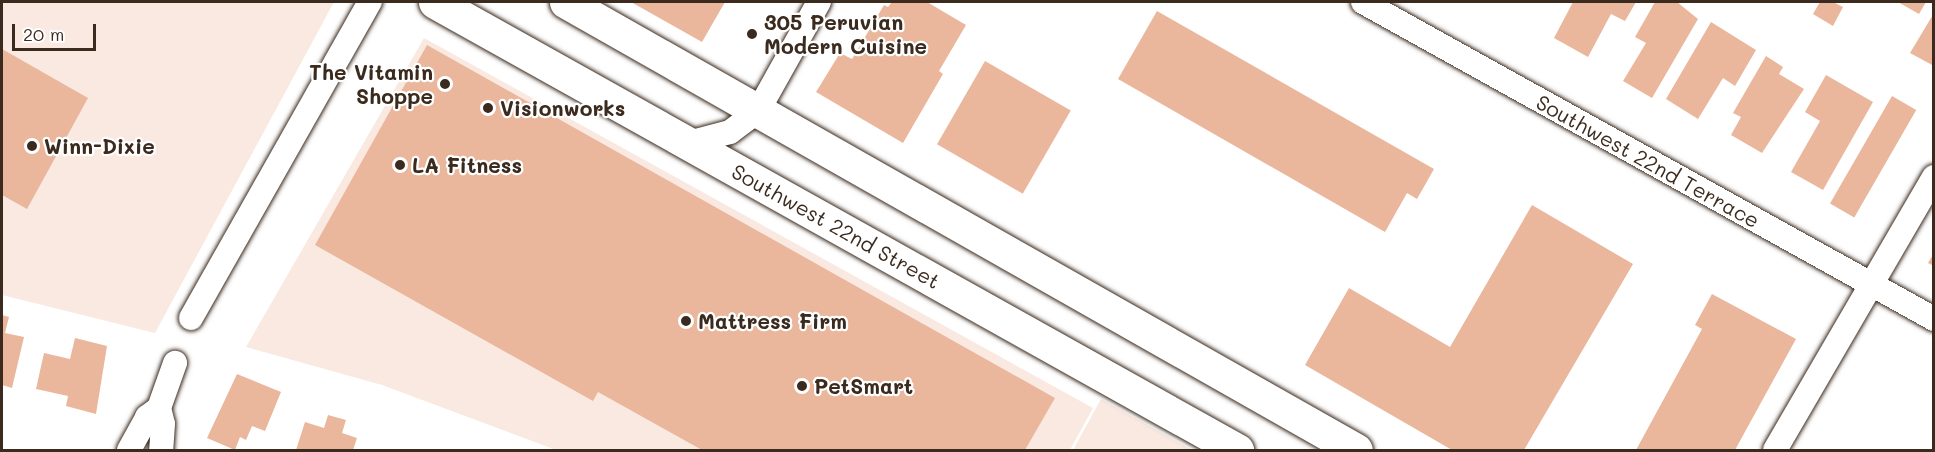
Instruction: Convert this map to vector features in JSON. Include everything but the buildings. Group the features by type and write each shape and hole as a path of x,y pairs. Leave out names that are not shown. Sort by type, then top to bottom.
{"main road":[{"name":"Southwest 22nd Street","path":"435,2 1237,450"},
{"path":"566,2 1356,450"}],"street":[{"path":"191,318 370,2"},
{"path":"688,143 730,132 758,111 819,2"},
{"name":"Southwest 22nd Terrace","path":"1363,2 1934,319"},
{"path":"1775,450 1934,177"},
{"path":"129,450 147,417 159,408 175,363"},
{"path":"159,408 163,424 161,450"}],"shaded area":[{"path":"2,2 334,2 155,333 2,295"},
{"path":"424,38 1093,408 1070,450 556,450 382,385 246,347"},
{"path":"1101,399 1192,450 1073,450"}],"place":[{"name":"305 Peruvian Modern Cuisine","path":"752,34"},
{"name":"The Vitamin Shoppe","path":"445,84"},
{"name":"Visionworks","path":"488,108"},
{"name":"Winn-Dixie","path":"32,146"},
{"name":"LA Fitness","path":"400,165"},
{"name":"Mattress Firm","path":"686,321"},
{"name":"PetSmart","path":"802,386"}]}
